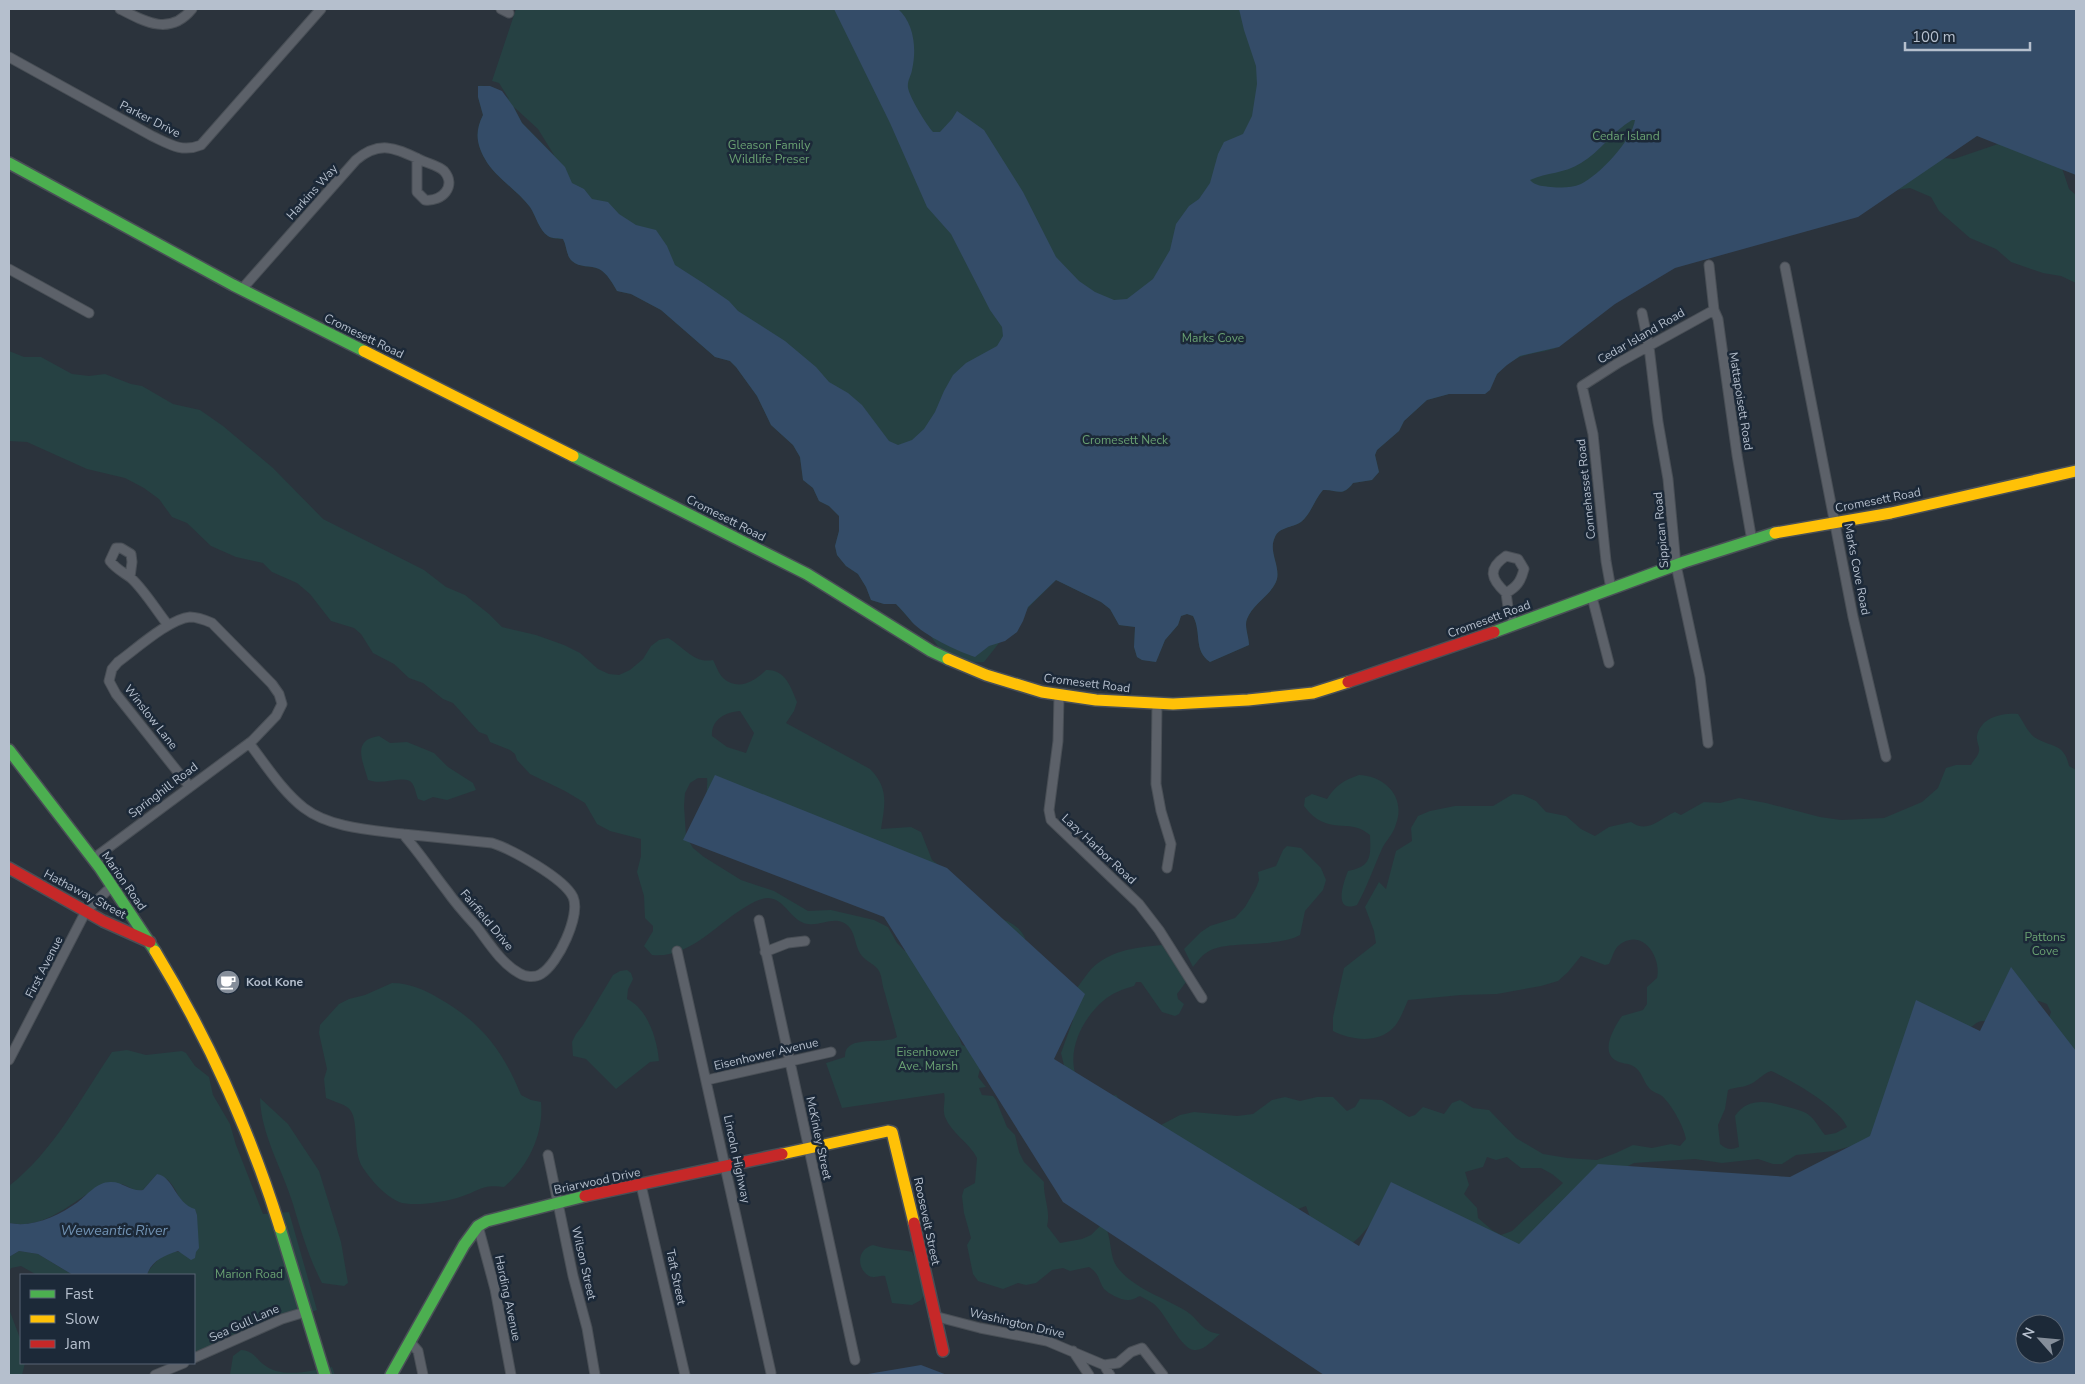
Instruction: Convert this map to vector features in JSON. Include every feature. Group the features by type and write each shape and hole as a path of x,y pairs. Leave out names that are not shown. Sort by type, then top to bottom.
{"street":[{"path":"120,9 150,23 163,25 187,15 192,9"},
{"name":"Parker Drive","path":"9,57 152,136 177,148 192,148 201,145 321,9"},
{"name":"Harkins Way","path":"242,290 364,154 373,149 389,148 402,151 439,168 447,176 448,188 446,193 437,200 425,200 417,192 417,158"},
{"name":"Cromesett Road","path":"9,163 242,290 807,574 931,650 986,675 1042,692 1059,695 1096,700 1156,703 1248,700 1314,692 1364,678 1676,565 1776,534 1891,513 2076,471"},
{"name":"Mattapoisett Road","path":"1709,265 1714,310 1718,319 1737,455 1752,541"},
{"name":"Marks Cove Road","path":"1785,267 1853,617 1886,757"},
{"path":"9,268 89,313"},
{"name":"Cedar Island Road","path":"1582,386 1706,312 1714,310"},
{"name":"Sippican Road","path":"1642,313 1649,347 1658,422 1668,479 1676,565 1700,677 1708,743"},
{"name":"Connehasset Road","path":"1582,386 1593,434 1606,561 1612,589"},
{"path":"130,578 168,625"},
{"path":"1506,593 1514,625"},
{"path":"1592,596 1609,663"},
{"name":"Winslow Lane","path":"189,786 116,694 110,682 110,674 118,662 168,625 189,617 203,619 212,623 272,684 279,694 282,704 276,716 249,743"},
{"name":"Lazy Harbor Road","path":"1059,695 1058,741 1049,810 1051,820 1139,904 1159,930 1202,998"},
{"path":"1156,703 1156,784 1161,811 1171,844 1167,868"},
{"name":"Springhill Road","path":"93,859 249,743"},
{"name":"Fairfield Drive","path":"249,743 288,793 311,812 341,823 404,834 492,843 512,850 565,887 573,897 572,926 563,947 543,973 531,977 521,974 499,957 404,834"},
{"name":"Marion Road","path":"9,750 112,886 150,942 197,1025 242,1121 258,1163 325,1375"},
{"name":"Hathaway Street","path":"9,868 86,911 150,942"},
{"name":"First Avenue","path":"9,1060 86,911 112,886"},
{"name":"McKinley Street","path":"759,920 856,1360"},
{"path":"765,952 788,943 805,940"},
{"name":"Lincoln Highway","path":"677,951 771,1373"},
{"name":"Eisenhower Avenue","path":"707,1080 831,1052"},
{"name":"Briarwood Drive","path":"478,1226 487,1221 558,1203 725,1165 888,1131 892,1132"},
{"name":"Roosevelt Street","path":"892,1132 943,1351"},
{"name":"Wilson Street","path":"548,1155 573,1276 587,1328 595,1375"},
{"name":"Taft Street","path":"641,1185 684,1375"},
{"path":"391,1375 464,1245 478,1226"},
{"name":"Harding Avenue","path":"478,1226 495,1289 511,1375"},
{"name":"Sea Gull Lane","path":"195,1358 282,1319 305,1312"},
{"name":"Washington Drive","path":"934,1316 980,1328 1047,1341 1104,1365"},
{"path":"410,1342 418,1351 423,1375"},
{"path":"1110,1375 1104,1365 1118,1363 1131,1352 1142,1348 1163,1375"},
{"path":"1073,1351 1089,1375"},
{"path":"155,1375 182,1364"}],"green space":[{"path":"516,9 1389,9 1360,381 1559,347 1528,354 1508,364 1500,371 1485,394 1449,394 1427,400 1404,421 1399,431 1377,450 1375,455 1379,472 1372,480 1353,483 1343,492 1323,490 1301,522 1279,531 1273,542 1277,579 1247,619 1249,645 1210,662 1201,652 1196,622 1193,616 1187,614 1181,616 1178,625 1165,640 1156,662 1142,660 1137,657 1134,647 1135,627 1119,625 1110,609 1101,602 1056,580 1027,609 1017,632 999,643 984,662 962,663 944,655 930,635 913,623 896,604 884,604 871,600 858,574 846,566 837,555 835,546 839,531 839,516 829,506 819,501 813,488 803,480 800,457 793,445 771,425 757,396 736,367 730,361 715,357 661,310 631,294 617,291 610,279 599,269 578,265 572,261 563,239 551,238 545,233 530,207 489,165 478,142 479,126 483,115 478,97 478,86 488,86 509,99 499,83 492,81","holes":["514,107 538,129 554,155 522,123"]},
{"name":"Cedar Island","path":"1640,96 1628,160 1553,201 1503,168"},
{"path":"2001,143 2050,148 2063,171 2069,189 2076,195 2076,283 2061,276 2043,273 2011,262 1996,249 1970,238 1939,211 1931,197 1910,188 1888,191 1934,157 1954,159"},
{"path":"9,351 24,357 41,357 72,374 89,376 105,374 142,386 173,404 200,410 223,426 273,468 323,519 424,570 446,587 465,595 502,627 536,635 564,645 580,653 598,669 609,674 619,675 630,670 643,659 651,646 659,640 668,638 700,660 713,660 723,678 734,684 751,681 766,670 778,672 786,680 797,702 794,711 786,723 870,769 883,790 884,804 881,829 911,827 921,832 932,860 953,876 962,887 964,898 971,909 1009,922 1021,931 1025,938 1022,946 1022,956 1027,967 1032,968 1043,960 1047,981 1054,997 1065,999 1095,966 1112,955 1142,947 1162,945 1175,965 1182,969 1186,982 1177,994 1178,999 1184,1004 1179,1014 1175,1016 1162,1012 1141,982 1136,982 1134,986 1110,996 1095,1009 1077,1038 1073,1060 1074,1071 1078,1081 1090,1097 1103,1098 1116,1095 1127,1110 1135,1116 1161,1125 1180,1115 1194,1112 1237,1116 1253,1114 1272,1100 1285,1097 1300,1101 1317,1097 1333,1097 1347,1111 1355,1107 1360,1099 1382,1100 1409,1117 1415,1115 1423,1107 1444,1114 1452,1103 1460,1100 1473,1108 1489,1110 1516,1138 1543,1154 1597,1160 1633,1145 1652,1148 1671,1144 1680,1146 1686,1139 1685,1134 1670,1105 1662,1096 1649,1088 1636,1068 1615,1060 1609,1050 1610,1038 1619,1020 1622,1016 1643,1010 1647,1004 1647,987 1657,978 1658,969 1653,953 1648,946 1634,939 1618,946 1609,964 1605,965 1581,956 1558,981 1541,986 1497,994 1408,1000 1402,1015 1393,1028 1379,1036 1364,1039 1348,1037 1333,1031 1333,1017 1344,968 1376,943 1374,931 1365,907 1379,882 1386,889 1396,851 1412,841 1411,828 1418,816 1430,811 1455,806 1493,806 1513,794 1523,795 1536,801 1546,812 1566,816 1581,829 1595,836 1609,827 1631,822 1637,825 1648,826 1675,812 1681,815 1704,802 1720,803 1739,798 1841,820 1884,818 1922,802 1938,788 1946,768 1956,765 1971,765 1979,751 1977,736 1979,730 1988,720 2005,714 2018,714 2034,737 2060,749 2067,758 2069,766 2076,770 2076,1088 2056,1051 2054,1028 2048,1021 2051,1012 2047,1004 2039,1001 2030,1001 2025,1008 2026,1022 2011,1022 1997,1027 1991,1023 1981,1021 1960,1034 1934,1039 1920,1046 1901,1068 1887,1095 1886,1111 1894,1135 1891,1138 1874,1136 1855,1145 1834,1151 1796,1155 1782,1164 1773,1164 1758,1159 1722,1163 1695,1159 1634,1163 1598,1181 1581,1193 1508,1260 1494,1267 1487,1267 1477,1242 1461,1223 1438,1206 1420,1200 1391,1203 1349,1246 1331,1251 1325,1242 1323,1231 1310,1217 1306,1206 1287,1212 1272,1209 1149,1128 1140,1130 1130,1129 1093,1111 1076,1095 1068,1082 1061,1053 1073,1020 1069,1017 1052,1019 1037,1007 1022,991 1025,984 1020,982 949,905 940,881 893,864 856,865 827,847 802,838 783,843 768,834 752,833 744,823 742,813 722,808 709,800 707,795 707,778 698,778 690,783 685,793 684,806 686,836 693,848 704,857 741,880 774,891 808,911 831,910 874,920 888,927 897,943 905,951 921,947 932,967 962,1045 979,1052 983,1057 978,1077 986,1087 979,1088 982,1095 993,1096 996,1100 1007,1127 1015,1135 1019,1152 1024,1162 1044,1182 1048,1215 1047,1226 1060,1243 1082,1239 1091,1235 1101,1225 1105,1226 1109,1236 1114,1263 1124,1275 1140,1287 1191,1314 1209,1331 1220,1334 1202,1349 1194,1350 1184,1344 1154,1304 1140,1296 1132,1300 1126,1300 1112,1295 1104,1289 1097,1275 1089,1267 1070,1271 1063,1268 1052,1270 1036,1283 1026,1285 1018,1283 1003,1289 978,1281 973,1274 967,1245 971,1238 964,1213 962,1196 964,1189 975,1183 977,1158 970,1147 948,1123 944,1111 944,1093 842,1108 826,1063 845,1057 846,1050 858,1042 883,1041 897,1037 880,973 859,952 853,932 847,925 838,921 808,924 797,919 779,902 774,899 765,898 757,900 736,913 691,946 666,955 652,955 644,946 653,931 653,926 645,918 644,896 637,872 641,856 641,839 610,831 597,824 585,803 530,774 517,760 515,754 490,742 487,735 479,732 453,703 443,699 423,683 409,678 394,664 373,653 361,634 354,628 331,621 310,594 297,583 272,572 263,563 236,557 211,546 187,523 172,517 159,499 125,478 87,469 27,442 9,441","holes":["740,711 754,733 746,753 727,747 712,736 712,730 716,721 724,715","1771,1071 1814,1095 1835,1111 1843,1119 1847,1127 1836,1133 1825,1135 1812,1118 1803,1111 1774,1103 1753,1103 1747,1105 1735,1116 1739,1147 1729,1149 1722,1146 1720,1144 1718,1125 1725,1109 1728,1090 1751,1084","1487,1157 1496,1160 1507,1157 1521,1168 1541,1168 1563,1183 1512,1231 1501,1235 1478,1218 1477,1208 1464,1194 1469,1185 1465,1172 1483,1167"]},
{"path":"379,736 390,743 407,742 434,753 448,767 473,783 476,790 447,800 433,797 424,801 418,799 412,783 409,781 380,782 368,780 362,759 362,747 370,738"},
{"path":"1359,775 1377,779 1391,790 1396,797 1398,814 1395,828 1383,847 1357,905 1349,907 1344,905 1342,901 1344,882 1348,871 1361,867 1368,860 1370,855 1370,835 1354,827 1321,821 1313,816 1304,806 1305,798 1312,794 1327,799 1340,784"},
{"path":"1287,846 1301,848 1321,868 1326,880 1323,890 1305,911 1300,935 1277,942 1224,946 1206,953 1193,967 1184,949 1210,926 1235,918 1245,907 1256,888 1259,880 1258,872 1276,866 1283,850"},
{"path":"627,970 631,973 633,979 628,989 627,999 641,1010 646,1017 654,1034 659,1061 650,1062 616,1089 586,1059 573,1056 572,1042 613,975"},
{"path":"392,983 405,984 423,990 455,1008 468,1018 499,1052 521,1095 541,1102 540,1126 533,1149 520,1170 504,1187 485,1187 467,1195 438,1202 421,1204 399,1202 375,1183 359,1161 354,1118 351,1111 347,1107 326,1098 324,1079 327,1069 319,1033 320,1025 339,1004"},
{"path":"127,1050 146,1055 182,1051 186,1053 195,1066 209,1077 213,1095 230,1124 236,1145 263,1214 289,1212 317,1310 195,1355 195,1274 148,1274 155,1263 169,1253 179,1252 195,1257 197,1215 195,1210 182,1201 168,1180 157,1174 143,1190 137,1191 122,1184 99,1189 41,1221 20,1224 9,1223 9,1186 25,1172 53,1141 112,1052"},
{"path":"260,1098 288,1124 319,1171 341,1242 348,1283 344,1286 322,1283 317,1274 268,1138 261,1112"},
{"path":"873,1245 912,1252 924,1282 924,1294 921,1300 912,1305 892,1303 885,1276 871,1277 865,1273 860,1264 861,1254"},
{"path":"19,1251 38,1254 71,1274 35,1274 21,1266 11,1268 9,1272 9,1257"},
{"path":"9,1309 20,1338 20,1364 25,1364 22,1375 9,1375"},
{"path":"241,1350 251,1353 263,1364 279,1372 297,1373 332,1367 335,1375 230,1375 233,1356"}],"water":[{"path":"834,9 898,9 908,21 913,37 914,54 912,72 908,83 909,92 933,132 940,132 957,111 984,130 1023,192 1056,257 1079,281 1095,292 1114,300 1127,299 1153,279 1170,250 1176,224 1189,206 1199,199 1210,183 1218,154 1224,142 1243,134 1252,116 1257,84 1256,66 1239,9 2076,9 2076,175 1977,136 1858,217 1675,268 1615,304 1559,347 1520,356 1497,374 1490,390 1485,394 1449,394 1427,400 1404,421 1399,431 1377,450 1375,455 1379,472 1372,480 1353,483 1342,492 1323,490 1301,522 1279,531 1273,542 1277,579 1247,619 1249,645 1210,662 1201,652 1196,622 1193,616 1187,614 1181,616 1178,625 1165,640 1156,662 1142,660 1137,657 1134,647 1135,627 1119,625 1110,609 1101,602 1056,580 1028,607 1017,632 1005,641 989,646 975,657 925,633 896,604 884,604 871,600 858,574 846,566 837,555 835,546 839,531 839,516 829,506 819,501 813,488 803,480 800,457 793,445 771,425 757,396 736,367 730,361 715,357 661,310 631,294 617,291 610,279 599,269 578,265 572,261 563,239 551,238 545,233 530,207 489,165 478,142 479,126 483,115 478,97 478,86 490,86 502,91 522,123 565,167 572,183 584,189 592,199 608,202 619,214 636,225 656,230 667,246 675,265 729,301 738,311 785,341 816,367 829,382 848,393 862,405 889,441 898,445 912,440 924,429 935,412 953,375 966,363 997,346 1003,336 1002,327 990,310 951,234 927,207 890,123","holes":["1632,120 1635,120 1628,138 1614,156 1588,180 1581,184 1563,188 1539,185 1530,180 1575,167 1595,153 1618,130"]},
{"path":"715,775 947,868 1085,994 1054,1059 1359,1246 1391,1182 1519,1244 1598,1164 1790,1177 1870,1136 1916,1000 1980,1031 2011,967 2076,1051 2076,1375 1324,1375 1063,1202 884,917 683,840"},
{"name":"Weweantic River","path":"157,1174 163,1176 183,1201 195,1209 199,1248 195,1258 191,1260 178,1251 155,1262 147,1274 71,1274 38,1254 19,1251 9,1257 9,1223 27,1224 45,1220 70,1207 97,1186 105,1183 114,1182 143,1190"},
{"path":"921,1365 947,1375 862,1375"}],"traffic: fast":[{"path":"9,163 233,285 364,351"},
{"path":"573,456 807,574 931,651 948,659"},
{"path":"1494,632 1684,562 1775,533"},
{"path":"9,750 100,868 155,951"},
{"path":"391,1375 464,1245 478,1226 487,1221 585,1196"},
{"path":"280,1228 325,1375"}],"traffic: slow":[{"path":"364,351 573,456"},
{"path":"1775,533 1891,513 2076,471"},
{"path":"948,659 986,675 1042,692 1096,700 1173,704 1248,700 1313,693 1348,682"},
{"path":"155,951 193,1017 226,1086 255,1156 280,1228"},
{"path":"782,1154 888,1131 892,1132 914,1223"}],"traffic: jam":[{"path":"1348,682 1494,632"},
{"path":"9,868 103,921 150,942"},
{"path":"585,1196 782,1154"},
{"path":"914,1223 943,1351"}],"place":[{"name":"Kool Kone","path":"228,982"}],"park label":[{"name":"Gleason Family Wildlife Preser","path":"769,152"},
{"name":"Marks Cove","path":"1213,338"},
{"name":"Cromesett Neck","path":"1125,440"},
{"name":"Pattons Cove","path":"2045,944"},
{"name":"Eisenhower Ave. Marsh","path":"928,1059"}]}
